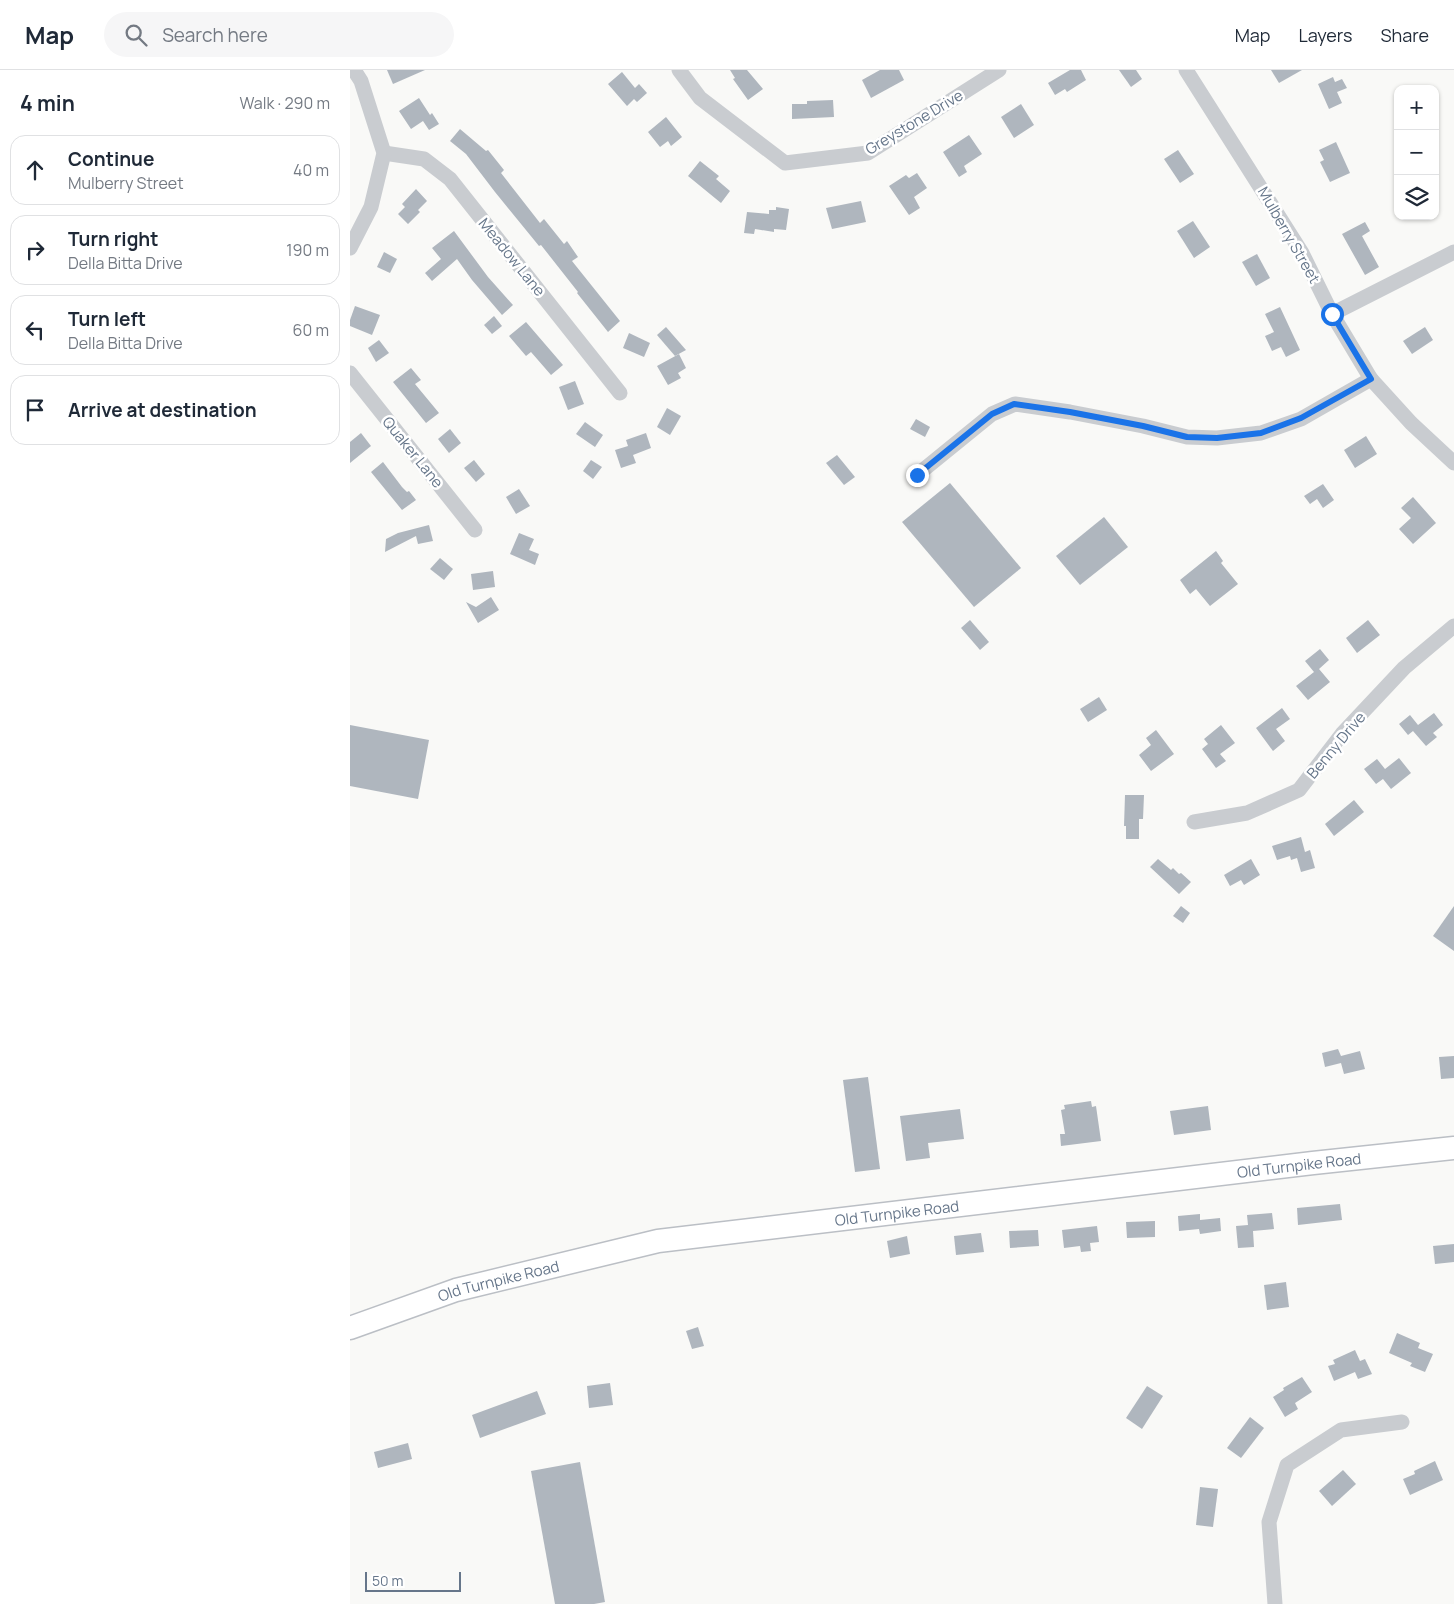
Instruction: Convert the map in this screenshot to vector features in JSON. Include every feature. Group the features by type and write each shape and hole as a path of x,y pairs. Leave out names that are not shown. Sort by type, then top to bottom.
{"main road":[{"name":"Old Turnpike Road","path":"350,1328 456,1290 658,1241 1454,1148"}],"street":[{"path":"350,248 371,207 384,153 361,81 354,70"},
{"name":"Greystone Drive","path":"679,70 700,98 785,163 868,153 999,70"},
{"name":"Mulberry Street","path":"1186,70 1302,252 1332,314 1371,379 1411,423 1454,463"},
{"name":"Meadow Lane","path":"384,153 424,159 450,180 620,393"},
{"path":"1332,314 1454,252"},
{"name":"Quaker Lane","path":"350,373 475,530"},
{"path":"917,475 992,414 1014,404 1134,424 1187,437 1217,438 1261,433 1301,418 1371,379"},
{"name":"Benny Drive","path":"1194,822 1247,813 1299,790 1342,734 1380,693 1404,668 1454,626"},
{"path":"1276,1604 1269,1522 1287,1465 1341,1430 1402,1422"}],"building":[{"path":"387,70 425,70 393,84"},
{"path":"730,70 747,70 763,89 748,100 733,79 735,78"},
{"path":"880,70 899,70 904,80 871,98 862,80"},
{"path":"1070,70 1081,70 1086,80 1067,92 1065,89 1055,95 1048,83"},
{"path":"1119,70 1136,70 1142,79 1131,87"},
{"path":"1271,70 1302,70 1279,83"},
{"path":"622,72 635,88 639,84 647,93 637,102 634,99 627,106 608,84"},
{"path":"1333,77 1335,82 1342,79 1347,88 1337,92 1342,103 1329,109 1318,84"},
{"path":"419,98 430,115 432,113 439,124 429,130 423,121 411,129 399,111"},
{"path":"833,100 834,117 792,119 792,104 807,104 807,101"},
{"path":"1021,104 1034,125 1014,138 1001,117"},
{"path":"666,117 682,137 671,146 668,141 660,147 648,132"},
{"path":"460,129 486,151 488,150 504,170 501,173 540,223 544,219 564,244 567,241 578,257 572,261 620,321 608,332 541,245 539,246 466,154 450,141"},
{"path":"969,135 982,154 964,166 967,172 959,177 943,152"},
{"path":"1336,142 1350,173 1330,182 1320,162 1324,160 1319,150"},
{"path":"1178,150 1194,174 1180,183 1164,159"},
{"path":"700,161 719,176 716,179 730,191 721,203 688,176"},
{"path":"917,173 927,188 914,197 920,208 909,215 889,186 906,175 909,178"},
{"path":"416,189 427,201 418,210 420,212 408,224 398,214 405,207 402,204"},
{"path":"861,201 866,222 832,229 826,208"},
{"path":"776,207 789,209 786,230 774,229 774,232 755,229 754,234 744,233 747,212 769,214 769,210 776,210"},
{"path":"1193,221 1210,247 1194,258 1177,231"},
{"path":"1365,222 1370,231 1362,236 1379,267 1365,275 1342,234"},
{"path":"454,231 488,277 513,305 502,315 457,259 432,281 425,273 441,259 432,248"},
{"path":"384,252 397,259 390,273 377,267"},
{"path":"1257,254 1270,278 1256,286 1242,262"},
{"path":"355,306 380,315 372,335 350,326"},
{"path":"1280,307 1300,350 1286,357 1281,347 1272,351 1265,336 1274,332 1265,314"},
{"path":"494,316 502,326 492,334 484,325"},
{"path":"526,322 563,365 551,375 531,352 526,356 509,336"},
{"path":"666,327 686,350 675,356 657,335"},
{"path":"1425,327 1433,340 1412,354 1403,341"},
{"path":"629,333 650,343 644,357 623,348"},
{"path":"379,340 389,353 376,362 368,348"},
{"path":"679,354 686,368 678,373 681,378 668,385 657,366"},
{"path":"411,368 421,380 415,384 439,413 426,423 393,382"},
{"path":"575,381 584,404 568,410 559,387"},
{"path":"667,408 681,416 670,435 657,427"},
{"path":"916,419 930,427 925,437 910,429"},
{"path":"585,422 603,435 595,447 576,434"},
{"path":"450,429 461,443 449,453 438,439"},
{"path":"361,433 371,446 350,463 350,442"},
{"path":"646,433 651,448 633,455 636,463 621,468 615,450 628,446 626,440"},
{"path":"1366,436 1377,454 1355,468 1344,450"},
{"path":"837,455 855,477 844,485 826,463"},
{"path":"474,460 485,474 476,482 464,468"},
{"path":"591,460 602,467 593,479 583,471"},
{"path":"383,462 402,487 407,492 409,491 416,500 402,510 371,472"},
{"path":"950,483 1021,568 974,607 902,522"},
{"path":"1323,484 1334,500 1323,508 1317,499 1310,504 1304,496"},
{"path":"519,489 530,506 516,514 506,497"},
{"path":"1413,497 1436,523 1413,544 1399,529 1411,518 1401,508"},
{"path":"1104,517 1128,547 1080,585 1056,556"},
{"path":"429,525 433,541 418,544 416,536 385,552 386,539 398,533"},
{"path":"519,533 534,539 529,550 539,554 535,565 510,554"},
{"path":"1216,551 1223,561 1221,563 1238,584 1210,606 1196,589 1190,594 1180,580"},
{"path":"440,558 453,569 444,580 430,569"},
{"path":"493,571 495,587 473,590 471,574"},
{"path":"491,597 499,610 478,623 466,602 476,607"},
{"path":"970,620 989,642 980,650 961,628"},
{"path":"1368,620 1380,635 1357,653 1346,638"},
{"path":"1320,649 1329,660 1319,669 1330,682 1308,700 1296,686 1314,672 1305,661"},
{"path":"1099,697 1107,710 1088,722 1080,709"},
{"path":"1282,708 1290,719 1276,729 1285,741 1273,751 1256,728"},
{"path":"1434,713 1443,725 1433,733 1437,737 1426,746 1413,731 1408,735 1399,724 1410,715 1418,725"},
{"path":"350,725 429,740 418,799 350,786"},
{"path":"1221,725 1235,743 1220,754 1226,761 1216,768 1202,749 1208,744 1204,739"},
{"path":"1156,730 1174,754 1151,771 1139,755 1151,745 1146,738"},
{"path":"1399,758 1411,773 1391,789 1383,779 1376,784 1364,769 1377,759 1385,769"},
{"path":"1125,795 1144,795 1143,819 1139,819 1139,839 1126,839 1126,826 1124,826"},
{"path":"1354,800 1364,812 1334,836 1325,824"},
{"path":"1301,837 1305,852 1310,850 1315,868 1301,872 1297,858 1291,860 1290,856 1277,860 1272,846"},
{"path":"1158,859 1171,870 1173,868 1179,874 1181,873 1191,882 1179,894 1150,867"},
{"path":"1251,859 1260,875 1244,885 1241,880 1230,886 1224,875"},
{"path":"1181,906 1190,913 1183,923 1173,916"},
{"path":"1454,906 1454,951 1433,936"},
{"path":"1338,1049 1341,1056 1360,1051 1365,1069 1344,1074 1341,1063 1325,1067 1322,1053"},
{"path":"1454,1056 1454,1078 1441,1079 1439,1057"},
{"path":"868,1077 880,1169 855,1172 843,1080"},
{"path":"1091,1101 1092,1107 1096,1106 1101,1141 1061,1146 1060,1134 1065,1134 1061,1110 1065,1109 1064,1105"},
{"path":"1208,1106 1211,1130 1174,1135 1170,1111"},
{"path":"960,1109 964,1139 928,1143 930,1158 906,1161 900,1116"},
{"path":"1340,1204 1342,1220 1298,1225 1297,1208"},
{"path":"1272,1213 1274,1229 1253,1231 1254,1247 1238,1248 1236,1226 1248,1225 1247,1215"},
{"path":"1200,1214 1200,1220 1220,1218 1221,1231 1200,1234 1199,1229 1179,1231 1178,1216"},
{"path":"1155,1221 1155,1237 1127,1238 1126,1222"},
{"path":"1097,1226 1099,1242 1090,1243 1091,1251 1081,1252 1080,1246 1064,1248 1062,1230"},
{"path":"1038,1230 1039,1246 1010,1248 1009,1231"},
{"path":"981,1233 984,1252 956,1255 954,1236"},
{"path":"907,1236 910,1254 890,1258 887,1241"},
{"path":"1454,1244 1454,1262 1435,1264 1433,1246"},
{"path":"1286,1282 1289,1307 1267,1310 1264,1285"},
{"path":"698,1327 704,1346 692,1349 686,1331"},
{"path":"1397,1333 1420,1343 1418,1348 1433,1354 1425,1372 1410,1366 1412,1363 1389,1353"},
{"path":"1355,1350 1360,1361 1365,1359 1372,1374 1358,1379 1355,1372 1334,1381 1328,1366 1335,1364 1333,1360"},
{"path":"1302,1377 1312,1392 1295,1403 1298,1409 1285,1417 1273,1397 1284,1390 1283,1388"},
{"path":"610,1383 613,1405 589,1408 587,1386"},
{"path":"1147,1386 1163,1396 1142,1429 1126,1418"},
{"path":"537,1391 546,1414 480,1438 472,1415"},
{"path":"1250,1417 1264,1428 1241,1458 1227,1448"},
{"path":"408,1443 412,1459 378,1468 374,1452"},
{"path":"1435,1461 1443,1480 1410,1495 1403,1479 1415,1474 1414,1471"},
{"path":"580,1462 605,1602 594,1604 555,1604 531,1471"},
{"path":"1343,1470 1356,1484 1332,1506 1319,1491"},
{"path":"1200,1487 1218,1489 1213,1527 1196,1525"}],"route":[{"path":"917,475 992,414 1014,404 1070,412 1143,426 1187,437 1217,438 1261,433 1301,418 1371,379 1332,314"}]}
